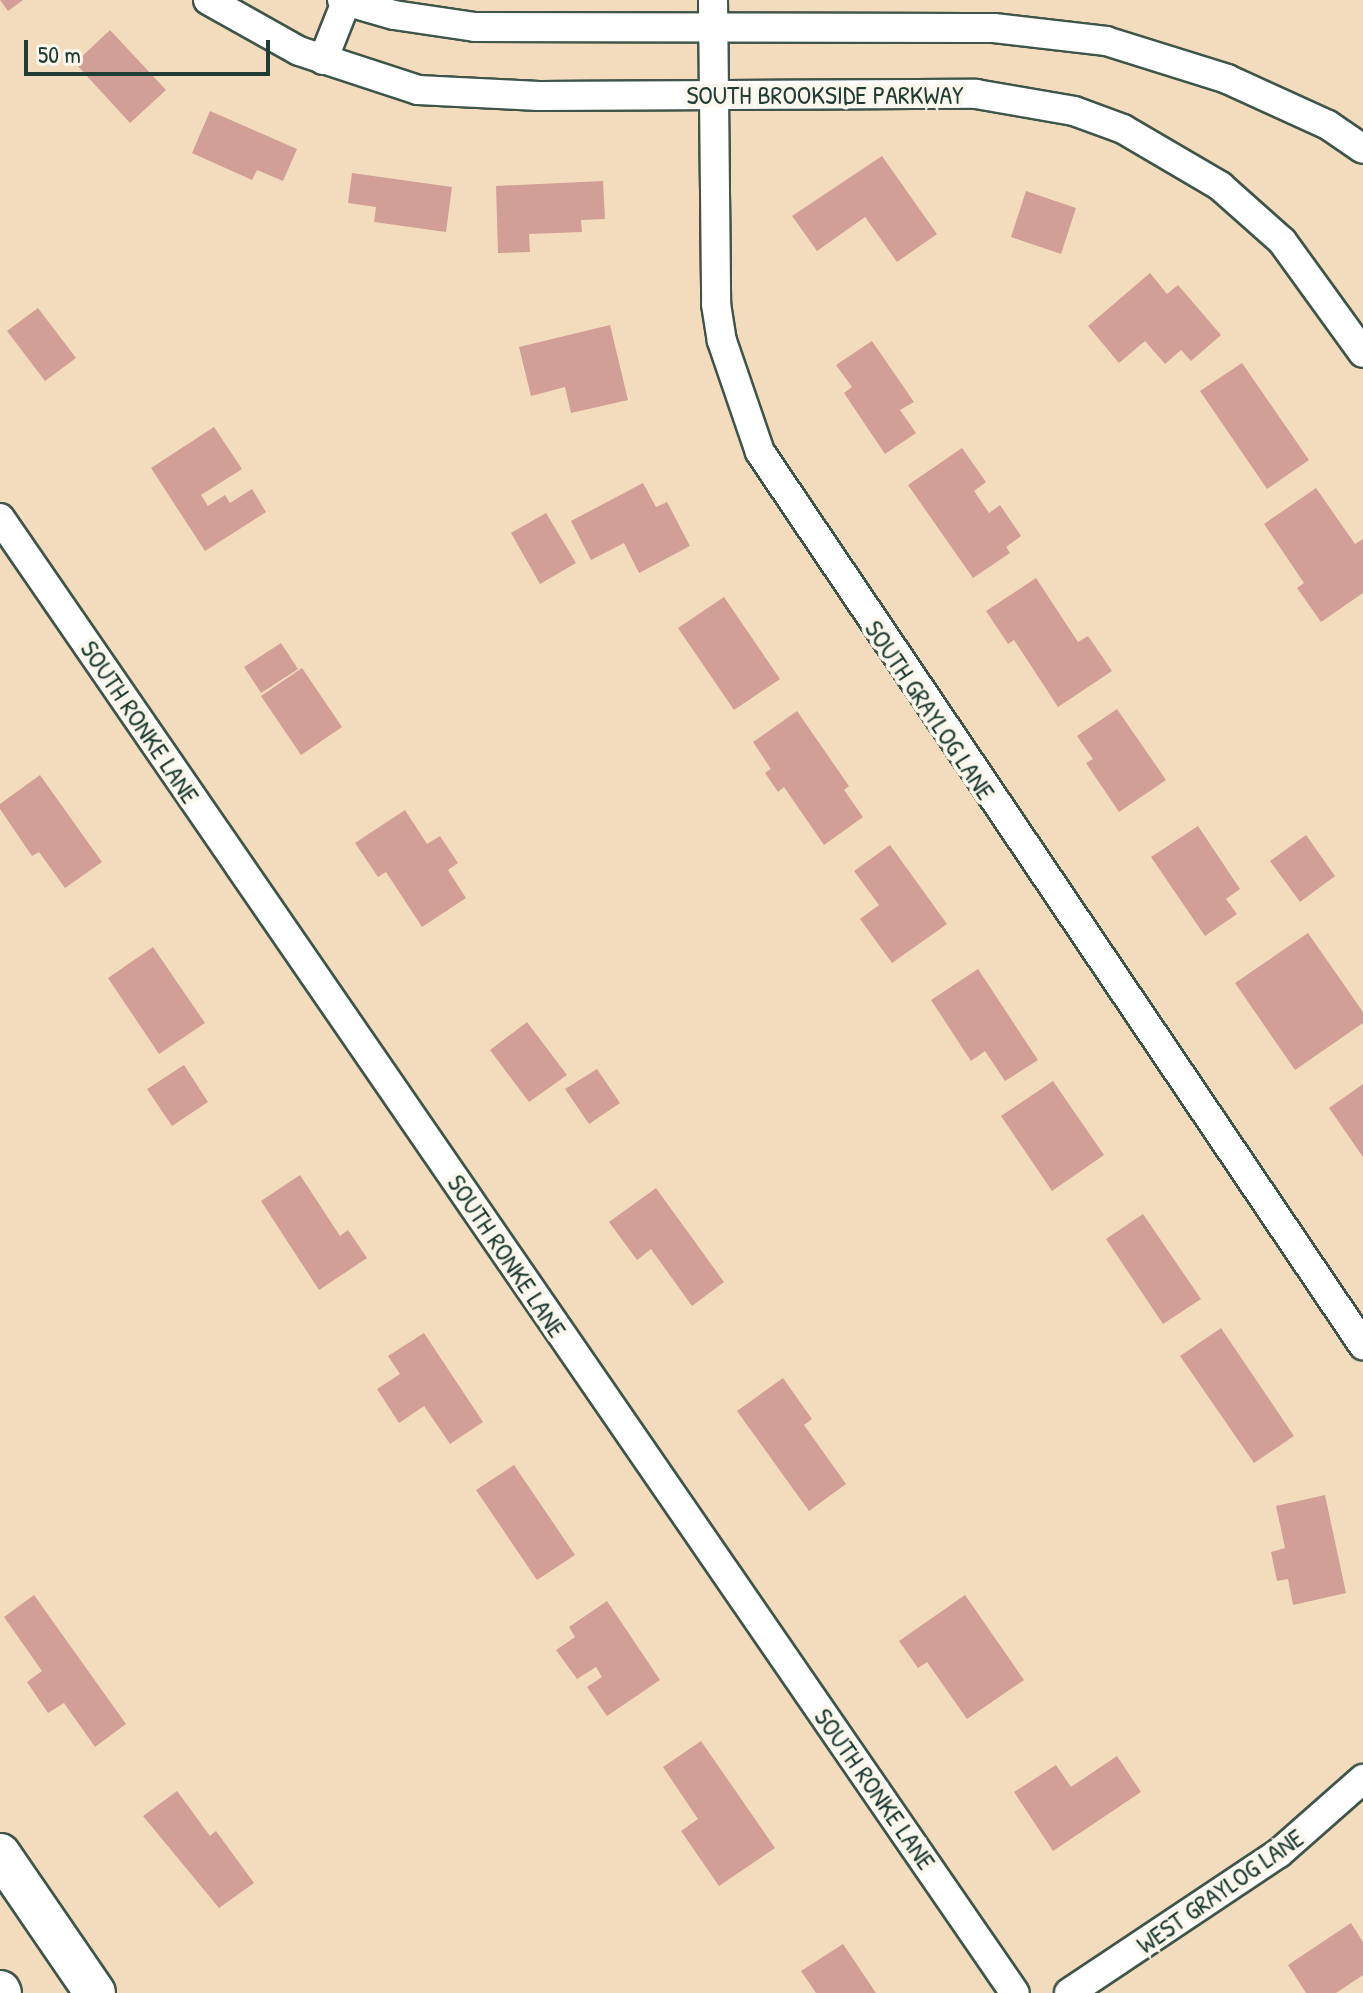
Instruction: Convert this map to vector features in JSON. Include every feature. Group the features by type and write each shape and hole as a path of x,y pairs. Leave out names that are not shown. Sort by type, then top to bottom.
{"main road":[{"path":"0,1854 95,1993"}],"street":[{"name":"SOUTH BROOKSIDE PARKWAY","path":"208,0 247,25 323,60 418,90 539,96 976,94 1047,104 1123,129 1220,186 1282,241 1358,334"},
{"path":"323,60 344,1 475,27 712,13 994,28 1106,41 1227,79 1328,125 1363,149"},
{"name":"SOUTH GRAYLOG LANE","path":"712,13 716,304 722,341 760,452 1363,1345"},
{"name":"SOUTH RONKE LANE","path":"0,518 1015,1993"},
{"name":"WEST GRAYLOG LANE","path":"1069,1993 1279,1853 1363,1779"}],"building":[{"path":"0,0 23,0 8,11"},
{"path":"110,30 166,90 130,123 75,63"},
{"path":"210,111 297,149 283,181 257,170 252,180 192,153"},
{"path":"882,156 937,234 897,262 865,217 817,251 792,216"},
{"path":"352,173 452,187 446,232 374,222 376,207 348,203"},
{"path":"603,181 605,219 581,220 582,232 529,234 530,252 498,253 496,186"},
{"path":"1026,191 1076,208 1061,254 1011,237"},
{"path":"1150,273 1167,294 1178,285 1221,335 1191,361 1181,350 1165,364 1145,341 1119,363 1088,326"},
{"path":"38,308 76,358 45,381 7,331"},
{"path":"610,325 628,400 571,413 565,387 531,396 519,347"},
{"path":"872,341 914,402 900,410 916,433 885,454 844,393 852,387 836,365"},
{"path":"1242,363 1309,460 1267,489 1200,391"},
{"path":"214,427 242,469 201,495 208,506 225,495 230,503 252,489 266,512 205,551 151,468"},
{"path":"962,448 986,482 974,491 989,513 1000,505 1021,536 1006,547 1010,553 973,578 908,485"},
{"path":"643,483 656,507 667,502 690,546 639,573 624,543 591,560 571,521"},
{"path":"1316,488 1355,544 1363,539 1363,593 1321,622 1297,588 1304,583 1264,524"},
{"path":"546,513 576,563 540,584 511,533"},
{"path":"1036,578 1078,642 1088,636 1112,671 1058,707 1014,640 1008,644 986,611"},
{"path":"724,597 780,679 734,710 678,628"},
{"path":"281,643 298,669 261,693 244,667"},
{"path":"302,668 342,727 301,755 261,696"},
{"path":"1117,709 1166,780 1119,812 1086,763 1093,759 1077,736"},
{"path":"797,711 849,786 844,790 863,817 824,845 784,787 778,792 765,773 771,769 753,742"},
{"path":"40,775 102,862 65,888 39,852 32,856 0,809 0,804"},
{"path":"405,810 427,844 440,836 458,863 448,870 466,898 422,927 386,872 378,877 355,843"},
{"path":"1198,826 1240,889 1226,899 1237,914 1205,936 1151,857"},
{"path":"1306,835 1335,876 1300,902 1270,861"},
{"path":"890,845 947,924 892,963 860,919 879,905 854,871"},
{"path":"1308,933 1363,1012 1363,1023 1295,1070 1235,983"},
{"path":"153,947 205,1023 159,1054 108,978"},
{"path":"978,969 1038,1060 1005,1081 985,1051 971,1061 931,1000"},
{"path":"527,1022 567,1075 529,1102 490,1050"},
{"path":"184,1065 208,1102 172,1126 147,1089"},
{"path":"597,1069 620,1103 589,1124 565,1089"},
{"path":"1053,1081 1104,1155 1052,1191 1001,1116"},
{"path":"1363,1084 1363,1157 1329,1108"},
{"path":"300,1175 340,1236 348,1230 367,1258 319,1290 261,1201"},
{"path":"656,1188 724,1282 692,1306 651,1249 637,1260 609,1222"},
{"path":"1143,1214 1201,1299 1163,1324 1106,1239"},
{"path":"1221,1328 1294,1436 1254,1463 1180,1356"},
{"path":"424,1333 483,1422 450,1444 424,1406 399,1423 377,1389 400,1374 388,1356"},
{"path":"783,1378 812,1419 804,1425 846,1484 809,1511 737,1411"},
{"path":"514,1465 575,1555 537,1580 476,1490"},
{"path":"1325,1495 1346,1593 1293,1605 1288,1579 1277,1581 1271,1552 1285,1548 1276,1506"},
{"path":"34,1595 126,1724 95,1747 64,1703 48,1713 27,1682 42,1671 4,1617"},
{"path":"965,1595 1024,1680 967,1719 927,1662 918,1668 899,1641"},
{"path":"607,1601 660,1680 607,1716 587,1687 602,1677 596,1667 577,1679 556,1650 575,1637 569,1627"},
{"path":"701,1741 775,1848 719,1886 681,1831 698,1819 663,1767"},
{"path":"1117,1756 1141,1792 1053,1851 1014,1792 1056,1765 1071,1787"},
{"path":"177,1791 210,1836 216,1831 254,1883 219,1908 143,1816"},
{"path":"1351,1923 1363,1942 1363,1975 1336,1993 1306,1993 1288,1965"},
{"path":"843,1944 876,1993 816,1993 801,1971"}]}
